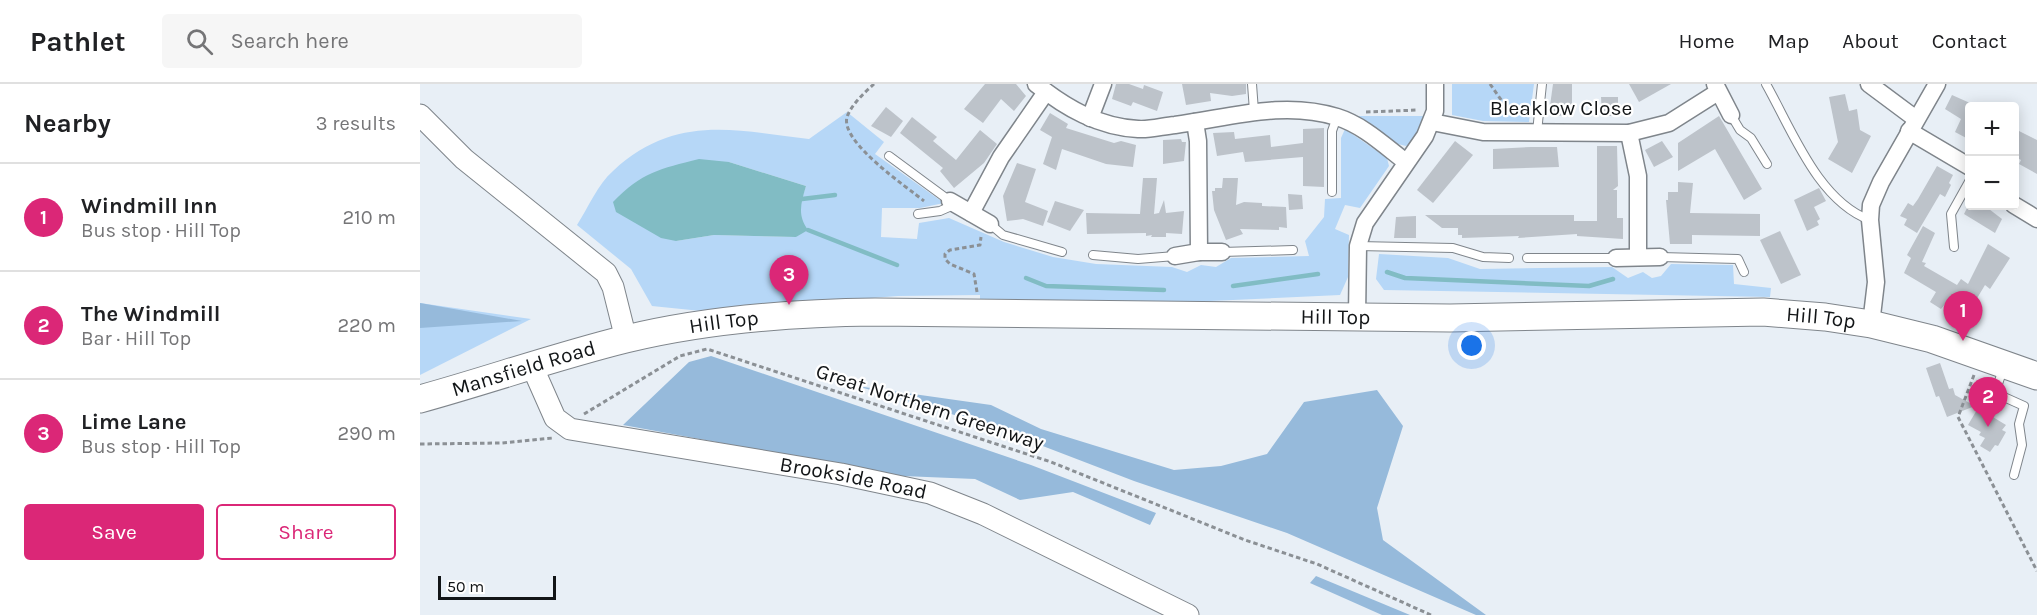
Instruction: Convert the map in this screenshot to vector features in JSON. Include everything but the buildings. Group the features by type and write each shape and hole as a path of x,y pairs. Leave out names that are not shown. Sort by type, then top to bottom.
{"main road":[{"name":"Hill Top","path":"626,339 718,322 779,315 979,312 1357,317 1763,312 1825,317 1871,324 1932,339 2037,376"},
{"name":"Mansfield Road","path":"420,399 626,339"}],"street":[{"path":"1090,118 1103,84"},
{"path":"1357,317 1358,246 1365,223 1432,122 1435,102 1434,84"},
{"path":"1869,84 1913,125 1965,163"},
{"path":"1871,324 1876,282 1870,220 1874,195 1937,84"},
{"path":"971,213 1041,88 1073,111 1090,118 1140,129 1254,111 1303,110 1339,118 1366,132 1406,162"},
{"name":"Bleaklow Close","path":"1432,122 1460,129 1506,132 1629,133 1669,123 1716,88 1731,115"},
{"path":"420,115 464,159 606,273 614,287 626,339"},
{"path":"1195,122 1198,141 1199,252"},
{"path":"1629,133 1638,176 1638,256"},
{"path":"953,202 990,224"},
{"path":"2019,208 2037,219"},
{"path":"1175,256 1199,252 1222,252"},
{"path":"1616,258 1660,256"},
{"path":"532,366 555,418 570,429"},
{"name":"Brookside Road","path":"570,429 841,474 930,493 983,514 1188,615"}],"lane":[{"path":"1252,84 1254,111"},
{"path":"1537,132 1542,84"},
{"path":"1766,84 1822,184 1853,213 1870,220"},
{"path":"1731,115 1740,130 1751,138 1767,164"},
{"path":"1332,192 1332,131 1339,118"},
{"path":"889,156 953,202 940,211 918,214"},
{"path":"1954,247 1951,214 1965,189"},
{"path":"990,224 1003,235 1062,252"},
{"path":"1358,246 1452,248 1483,257 1509,258"},
{"path":"1222,252 1293,250"},
{"path":"1093,255 1138,259 1175,256"},
{"path":"1660,256 1738,259 1744,272"},
{"path":"1527,258 1616,258"},
{"path":"1993,361 1995,393 2024,406 2019,424 2022,445 2014,475"}],"path":[{"path":"1490,84 1504,104 1506,132"},
{"path":"1339,118 1345,112 1417,111 1422,102 1435,102"},
{"path":"979,312 974,274 950,264 945,259 945,254 980,245 982,235 990,224"},
{"name":"Great Northern Greenway","path":"420,444 551,438 570,429 587,412 680,356 707,349 1051,462 1245,540 1317,564 1431,615"},
{"path":"1993,361 1958,417 2037,571"}],"shaded area":[{"path":"1452,84 1534,84 1529,122 1483,121 1452,115"},
{"path":"847,112 884,142 875,154 944,203 920,208 882,208 881,237 917,239 919,223 949,218 1004,242 1053,257 1096,264 1172,267 1187,272 1201,265 1216,267 1231,258 1309,256 1305,241 1324,217 1325,199 1341,198 1341,138 1345,129 1387,158 1389,166 1360,208 1345,205 1335,229 1349,235 1348,277 1340,295 1188,302 980,299 980,295 898,296 701,311 652,306 631,269 577,225 608,176 636,153 659,141 682,133 706,130 755,132 809,139","holes":["729,162 806,186 799,207 802,222 796,237 714,235 676,241"]},
{"path":"1353,116 1424,116 1414,143 1406,146 1398,144"},
{"path":"699,159 729,162 806,186 801,214 808,230 796,237 714,235 676,241 661,238 616,212 613,202 633,184 662,169"},
{"path":"1379,254 1448,258 1480,269 1612,267 1628,278 1643,272 1652,278 1661,276 1671,264 1733,265 1734,284 1771,288 1770,297 1384,290 1376,279"},
{"path":"420,303 531,319 420,375"},
{"path":"420,303 522,321 420,328"},
{"path":"711,356 1031,465 1156,513 1150,525 1073,492 1020,500 975,479 903,476 623,425 689,362"},
{"path":"857,386 991,405 1041,429 1174,470 1221,466 1267,454 1304,402 1377,390 1403,426 1377,508 1383,540 1486,615 1476,615 1287,533 1134,481 988,425"},
{"path":"1316,576 1410,615 1382,615 1310,583"}],"waterway":[{"path":"802,199 835,195"},
{"path":"808,230 897,265"},
{"path":"1387,272 1405,278 1589,286 1613,279"},
{"path":"1233,286 1318,274"},
{"path":"1026,278 1046,286 1164,290"}],"place":[{"name":"Lime Lane","path":"789,305"},
{"name":"Windmill Inn","path":"1963,341"},
{"name":"The Windmill","path":"1988,427"}]}
